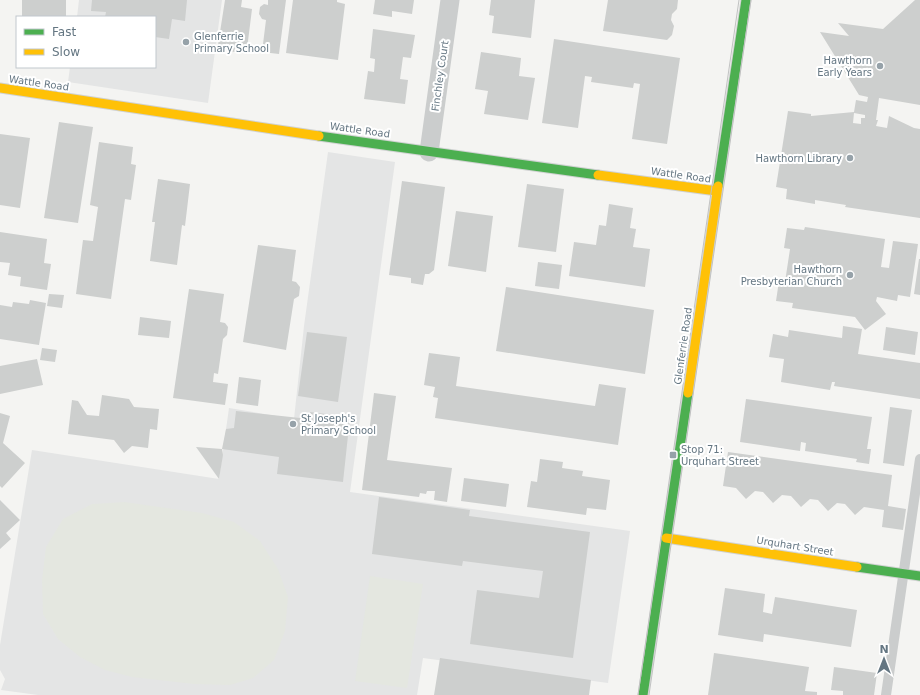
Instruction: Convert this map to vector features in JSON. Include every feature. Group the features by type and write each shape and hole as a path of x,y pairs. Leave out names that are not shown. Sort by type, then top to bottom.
{"street":[{"name":"Finchley Court","path":"429,152 450,0"},
{"name":"Glenferrie Road","path":"643,695 746,0"},
{"name":"Wattle Road","path":"0,88 429,152 717,191"},
{"name":"Urquhart Street","path":"666,538 920,576"}],"lane":[{"path":"886,695 920,459"}],"shaded area":[{"name":"Glenferrie Primary School","path":"79,0 222,0 208,103 68,82 70,68 156,68 156,16 77,16"},
{"name":"St Joseph's Primary School","path":"328,152 395,162 350,492 630,531 608,683 423,658 417,695 38,695 1,690 5,679 0,670 0,645 32,450 219,479 229,408 294,419 304,326"},
{"path":"124,502 202,513 234,522 260,541 278,569 288,597 285,631 274,660 253,678 230,685 194,684 132,677 105,670 80,657 58,639 43,614 42,580 46,547 63,519 92,504"},
{"path":"370,576 423,584 407,688 355,681"}],"building":[{"path":"22,0 66,0 66,16 22,16"},
{"path":"92,0 187,0 185,21 172,19 169,39 156,37 156,16 105,16 106,12 91,11"},
{"path":"225,0 242,0 241,7 252,9 247,49 241,53 228,51 224,46 218,45"},
{"path":"268,0 286,0 279,54 262,52 266,20 262,19 259,14 260,7 264,4 268,5"},
{"path":"293,0 337,0 337,2 345,4 338,60 286,53"},
{"path":"375,0 414,0 412,14 392,11 392,17 373,14"},
{"path":"491,0 535,0 531,38 492,33 494,16 489,15"},
{"path":"608,0 678,0 677,9 672,14 671,20 674,26 672,35 667,40 603,31"},
{"name":"Hawthorn Library","path":"915,0 920,0 920,105 879,98 876,120 878,120 876,126 887,128 889,116 914,128 920,129 920,218 845,207 846,205 815,200 815,204 786,199 787,189 776,187 788,111 811,114 811,116 854,112 856,100 867,102 868,97 859,95 820,32 849,36 838,23 883,29","holes":["854,113 865,115 865,118 861,118 861,124 853,123"]},
{"path":"373,29 415,35 411,58 403,57 400,79 408,80 405,104 364,99 368,71 374,72 375,59 370,58"},
{"path":"554,39 680,58 667,144 632,139 640,84 634,83 633,88 591,82 592,77 585,76 578,128 542,123"},
{"path":"481,52 521,58 519,76 535,78 528,120 484,114 488,91 475,89"},
{"path":"59,122 93,127 78,223 44,218"},
{"path":"0,134 30,138 20,208 0,205"},
{"path":"99,142 133,147 131,164 136,165 131,200 125,199 111,299 76,294 83,240 93,241 98,207 90,205"},
{"path":"158,179 190,184 185,226 182,225 177,265 150,261 155,222 152,222"},
{"path":"402,181 445,187 434,270 429,274 425,274 423,285 411,283 411,278 389,275"},
{"path":"527,184 564,189 556,252 518,247"},
{"path":"609,204 633,208 630,228 636,229 633,247 650,249 645,287 569,276 574,242 596,245 599,225 606,226"},
{"path":"456,211 493,216 486,272 448,266"},
{"name":"Hawthorn Presbyterian Church","path":"805,227 885,239 881,267 889,268 893,241 918,244 910,297 898,295 897,301 877,297 876,301 886,314 865,330 855,317 792,308 793,303 776,301 779,281 785,282 790,249 784,248 787,228 804,230"},
{"path":"0,232 47,239 44,263 51,264 47,290 20,286 21,277 8,275 10,263 0,262"},
{"path":"258,245 296,250 292,281 296,282 300,287 299,296 294,299 286,350 243,342"},
{"path":"920,259 920,295 914,294"},
{"path":"538,262 562,265 559,289 535,286"},
{"path":"506,287 654,310 645,374 496,351"},
{"path":"189,289 224,294 220,322 225,323 228,327 227,335 223,339 218,374 214,373 213,382 228,384 225,405 173,398"},
{"path":"49,294 64,295 62,308 47,306"},
{"path":"30,300 46,303 39,345 0,339 0,305 12,307 13,302 29,304"},
{"path":"140,317 171,321 169,338 138,335"},
{"path":"843,326 862,329 858,354 920,363 920,399 834,386 835,382 832,382 830,390 781,382 784,359 769,357 773,334 788,337 789,330 842,338"},
{"path":"886,327 918,332 915,355 883,350"},
{"path":"307,332 347,337 338,402 298,396"},
{"path":"42,348 57,350 55,362 40,360"},
{"path":"429,353 460,357 456,386 595,406 599,384 626,388 618,445 435,418 438,398 433,397 435,387 424,385"},
{"path":"37,359 43,385 0,394 0,366"},
{"path":"239,377 261,380 258,406 236,403"},
{"path":"374,393 396,396 387,460 452,468 447,502 434,500 435,491 427,491 426,494 420,493 419,497 362,490"},
{"path":"102,395 129,399 134,407 159,409 157,430 150,429 148,448 132,446 124,453 114,440 68,434 72,400 78,401 87,415 99,416"},
{"path":"746,399 872,417 867,449 871,449 869,464 856,462 857,459 805,451 806,443 801,442 800,451 740,442"},
{"path":"890,407 912,410 904,466 883,463"},
{"path":"236,411 309,419 310,412 350,417 343,482 277,474 279,457 222,449 226,429 234,428"},
{"path":"0,413 10,416 3,443 25,463 2,488 0,486"},
{"path":"196,447 222,449 223,455 219,479"},
{"path":"728,452 892,475 888,506 906,509 903,530 882,527 884,510 864,507 855,515 845,504 837,503 828,511 818,500 810,499 801,507 791,496 782,495 773,503 763,492 755,491 746,499 736,488 723,486"},
{"path":"540,459 563,462 562,468 583,471 582,476 610,480 606,510 587,508 586,515 527,507 531,481 537,482"},
{"path":"464,478 509,484 506,507 461,501"},
{"path":"379,497 470,510 469,516 590,532 573,658 470,644 477,590 539,598 543,571 463,561 462,566 372,554"},
{"path":"0,500 20,520 6,533 11,539 0,549"},
{"path":"725,588 765,594 763,612 772,614 775,597 857,610 851,647 764,634 763,642 718,635"},
{"path":"714,653 809,667 805,691 817,692 817,695 708,695"},
{"path":"440,658 591,680 589,695 434,695"},
{"path":"834,667 877,673 874,695 843,695 843,691 831,690"}],"tram line":[{"path":"638,695 739,0"},
{"path":"649,695 751,0"}],"traffic: fast":[{"path":"718,186 746,0"},
{"path":"319,136 598,175"},
{"path":"643,695 688,393"},
{"path":"857,567 920,576"}],"traffic: slow":[{"path":"0,88 319,136"},
{"path":"598,175 717,191"},
{"path":"688,393 718,186"},
{"path":"666,538 857,567"}],"place":[{"name":"Glenferrie Primary School","path":"186,42"},
{"name":"Hawthorn Early Years","path":"880,66"},
{"name":"Hawthorn Library","path":"850,158"},
{"name":"Hawthorn Presbyterian Church","path":"850,275"},
{"name":"St Joseph's Primary School","path":"293,424"},
{"name":"Stop 71: Urquhart Street","path":"673,455"}]}
